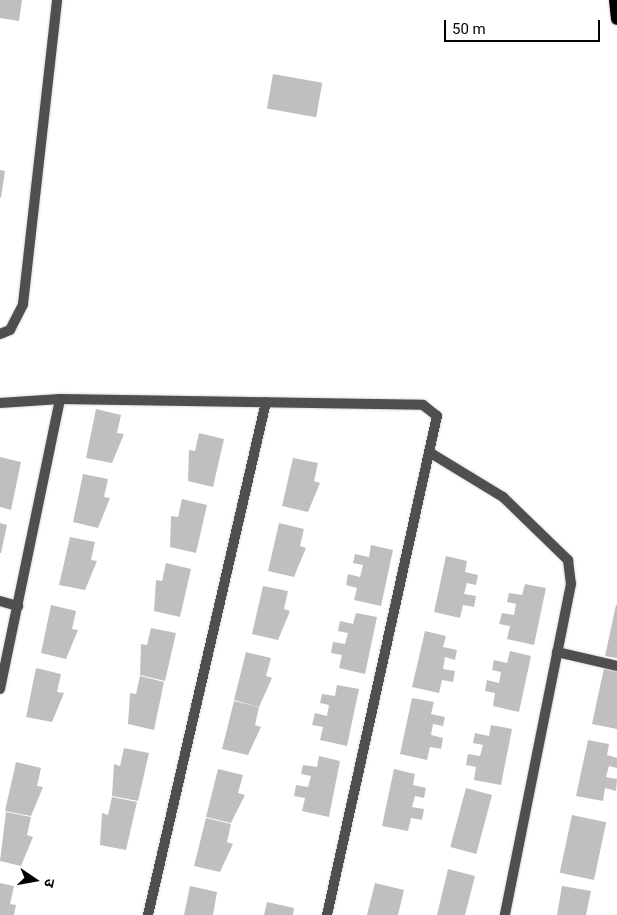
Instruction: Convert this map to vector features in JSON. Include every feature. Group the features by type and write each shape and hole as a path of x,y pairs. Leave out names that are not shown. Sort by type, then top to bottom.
{"main road":[{"path":"615,0 617,19"}],"street":[{"path":"0,334 10,330 23,304 57,0"},
{"path":"0,689 60,399"},
{"path":"0,403 60,399 423,405 437,416 327,915"},
{"path":"148,915 266,402"},
{"path":"429,452 503,497 568,560 571,584 505,915"},
{"path":"0,601 18,606"},
{"path":"557,652 617,666"}],"building":[{"path":"0,0 22,0 19,21 0,18"},
{"path":"273,74 322,83 316,117 267,108"},
{"path":"0,170 5,171 1,198 0,197"},
{"path":"96,409 121,415 117,433 124,434 112,463 86,458"},
{"path":"199,433 224,439 213,487 188,481 189,450 195,451"},
{"path":"0,457 21,462 11,510 0,507"},
{"path":"293,458 318,463 314,481 320,483 308,512 282,506"},
{"path":"83,474 108,479 104,497 110,498 98,528 73,522"},
{"path":"182,499 207,505 196,553 170,547 171,516 178,517"},
{"path":"0,523 7,525 1,553 0,553"},
{"path":"279,523 304,529 300,546 306,548 294,577 268,571"},
{"path":"70,537 95,542 91,560 97,561 85,590 59,585"},
{"path":"371,545 393,550 381,606 354,600 357,588 346,585 348,574 360,577 363,565 353,563 355,554 369,557"},
{"path":"446,556 467,561 465,572 478,575 476,585 467,583 464,594 476,596 474,607 463,605 460,618 434,612"},
{"path":"166,563 191,569 180,617 154,611 156,580 162,581"},
{"path":"525,584 546,588 534,645 507,639 510,626 499,624 502,613 514,615 516,604 507,602 509,593 522,595"},
{"path":"263,586 288,591 284,609 290,611 278,640 252,634"},
{"path":"51,605 76,611 72,629 78,630 66,659 41,653"},
{"path":"617,605 617,658 605,656"},
{"path":"356,613 377,617 365,674 339,668 342,655 331,653 333,642 345,644 348,633 338,631 340,621 353,624"},
{"path":"151,628 176,633 165,681 140,675 141,644 147,645"},
{"path":"425,631 446,636 443,647 457,650 455,660 445,657 443,669 455,671 453,682 442,680 439,693 412,687"},
{"path":"510,651 531,656 519,712 493,706 495,693 485,691 487,680 499,683 501,672 492,670 494,660 507,663"},
{"path":"246,652 271,658 266,676 272,678 259,707 234,700"},
{"path":"36,668 61,674 57,692 64,693 52,722 26,717"},
{"path":"604,668 617,671 617,729 592,724"},
{"path":"140,676 164,682 154,730 128,724 130,693 136,694"},
{"path":"337,685 359,689 347,746 320,740 323,727 312,725 315,713 327,716 329,705 320,703 322,694 335,696"},
{"path":"412,698 434,702 431,714 445,717 443,726 433,724 431,735 443,738 441,749 430,747 427,760 400,754"},
{"path":"234,701 259,707 255,725 261,727 248,755 222,749"},
{"path":"491,725 512,729 501,785 474,780 476,767 466,765 468,754 480,756 483,745 473,743 475,733 489,736"},
{"path":"588,740 609,744 607,755 617,758 617,768 609,766 606,777 617,779 616,791 605,788 603,801 576,796"},
{"path":"124,748 149,753 138,801 112,796 114,764 120,766"},
{"path":"319,756 340,761 329,817 302,811 305,798 294,796 296,785 308,787 311,776 301,774 303,765 317,767"},
{"path":"16,762 41,768 37,786 43,787 31,816 5,811"},
{"path":"218,769 243,775 238,793 245,795 231,823 206,817"},
{"path":"394,769 415,774 413,785 426,788 424,798 415,796 412,807 424,809 422,820 411,818 408,831 382,826"},
{"path":"466,788 492,795 476,854 450,847"},
{"path":"112,797 137,802 126,850 100,845 102,813 108,815"},
{"path":"6,812 31,817 27,835 33,837 21,866 0,861"},
{"path":"572,815 606,822 594,880 560,873"},
{"path":"206,818 231,824 227,842 233,844 220,872 194,866"},
{"path":"448,869 475,876 465,915 437,915"},
{"path":"0,883 14,886 10,904 16,905 14,915 0,915"},
{"path":"375,883 404,890 398,915 367,915"},
{"path":"190,886 217,892 213,915 184,915"},
{"path":"562,886 591,891 586,915 557,915"},
{"path":"267,902 294,908 293,915 264,915"}]}
